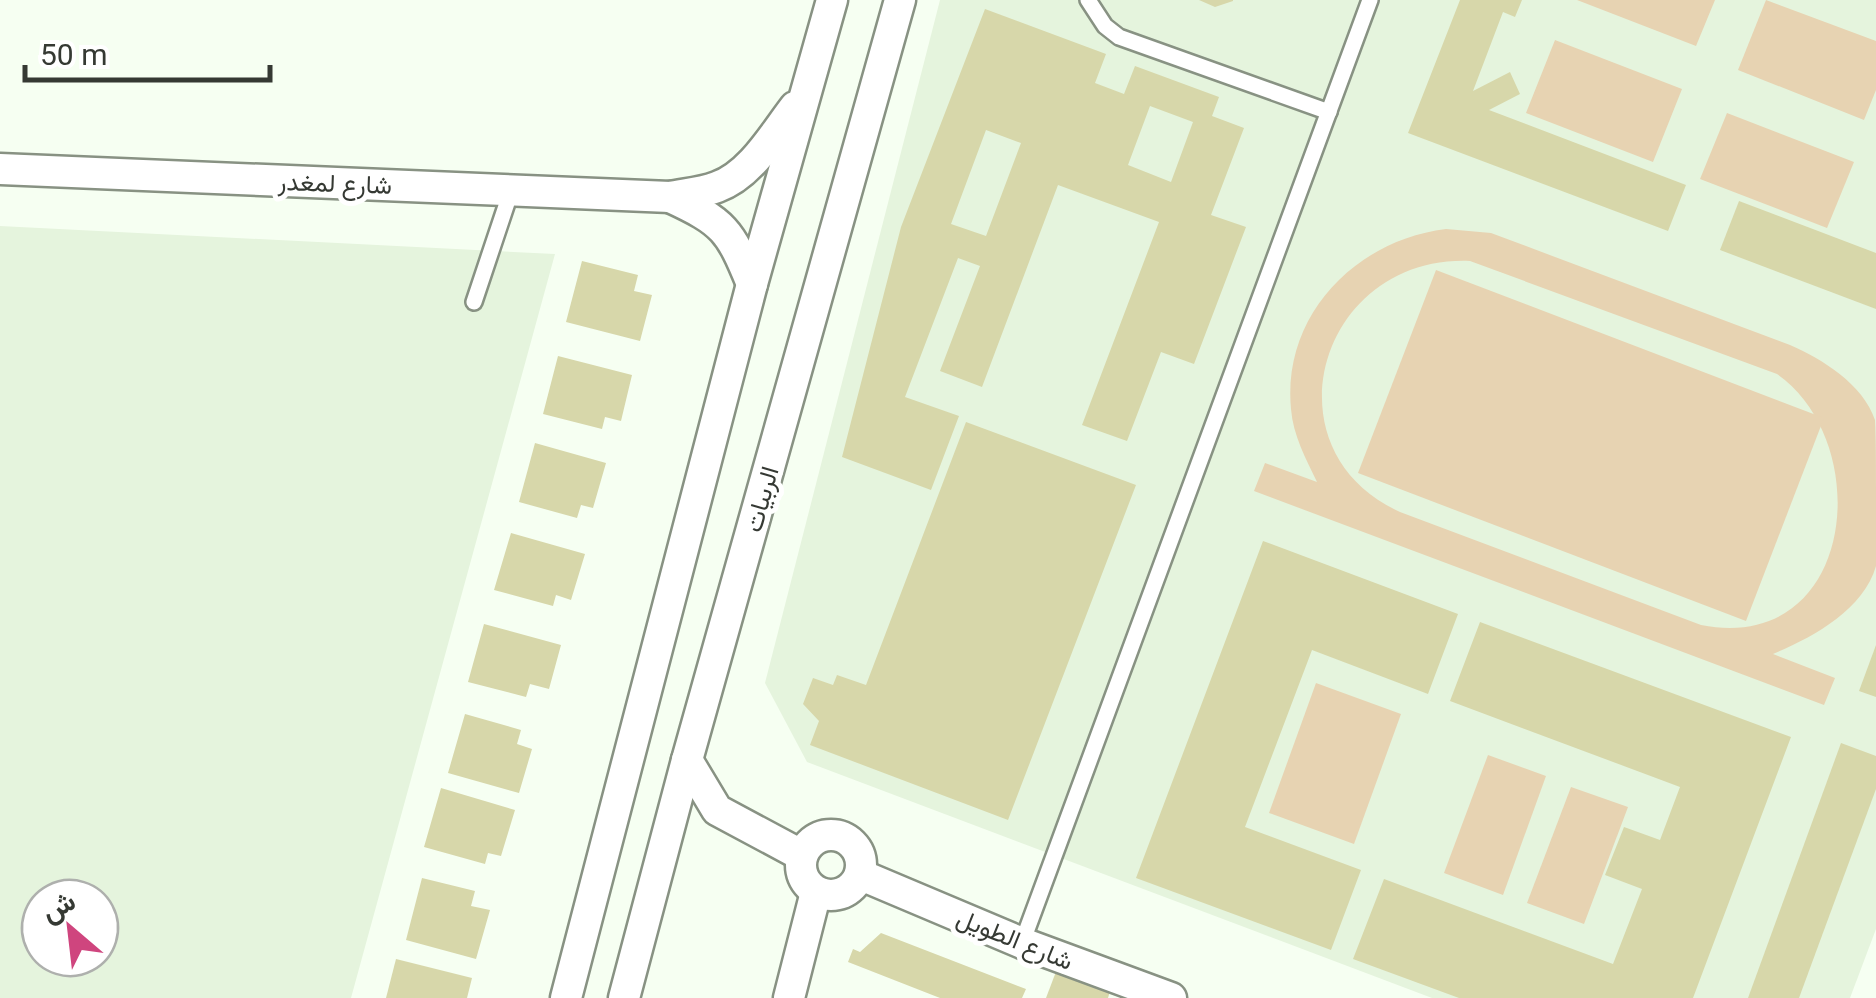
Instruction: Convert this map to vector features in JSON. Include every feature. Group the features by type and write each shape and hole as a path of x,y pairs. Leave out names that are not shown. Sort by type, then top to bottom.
{"street":[{"path":"566,998 752,284 832,0"},
{"name":"الربيات","path":"624,998 900,0"},
{"name":"شارع لمغدر","path":"0,168 670,198 718,187 735,178 805,96"},
{"name":"شارع لمغدر","path":"670,198 709,215 722,227 736,245 752,284"},
{"path":"687,760 718,810 802,856"},
{"path":"825,835 841,836 854,844 862,859 861,875 842,894 828,896 805,882 800,870 802,856 810,842 825,835"},
{"name":"شارع الطويل","path":"861,875 1022,943 1170,998"},
{"path":"789,998 816,892"}],"lane":[{"path":"1088,0 1104,26 1119,37 1329,112"},
{"path":"1022,943 1370,0"},
{"path":"474,302 511,191"}],"shaded area":[{"path":"940,0 1876,0 1876,929 1850,998 1432,998 807,762 765,683"},
{"path":"1577,0 1715,0 1696,46"},
{"path":"1766,0 1876,41 1876,90 1864,120 1738,70"},
{"path":"1555,40 1682,89 1653,162 1526,113"},
{"path":"1727,113 1854,162 1827,228 1700,179"},
{"path":"0,226 555,254 351,998 0,998"},
{"path":"1446,229 1491,233 1790,345 1828,365 1861,395 1875,420 1876,566 1860,596 1834,621 1773,654 1835,678 1824,705 1254,491 1265,463 1317,482 1292,419 1291,375 1299,343 1312,314 1331,288 1355,266 1413,236","holes":["1470,261 1777,374 1809,406 1829,447 1837,492 1834,537 1819,577 1792,608 1753,626 1701,625 1400,512 1357,483 1332,446 1322,404 1327,361 1345,321 1376,289 1418,268"]},
{"path":"1436,270 1824,418 1746,621 1358,473"},
{"path":"1316,683 1401,714 1354,844 1269,813"},
{"path":"1488,755 1546,776 1503,895 1444,873"},
{"path":"1571,787 1628,807 1584,924 1527,903"}],"building":[{"path":"1199,0 1233,0 1233,1 1215,7"},
{"path":"1460,0 1522,0 1515,17 1503,12 1473,91 1510,72 1520,94 1489,110 1686,185 1668,231 1408,133"},
{"path":"985,9 1106,54 1095,83 1124,94 1135,66 1219,97 1212,116 1244,128 1211,215 1246,227 1194,364 1161,352 1127,441 1082,425 1159,222 1058,185 982,387 940,371 980,266 958,258 905,397 959,416 931,490 842,457 901,227","holes":["1150,106 1193,122 1171,182 1128,165","986,130 1021,143 986,236 951,224"]},
{"path":"1739,201 1876,253 1876,309 1720,250"},
{"path":"582,261 638,275 634,291 652,295 640,341 566,322"},
{"path":"558,356 632,375 621,421 605,417 602,429 543,414"},
{"path":"966,422 1136,485 1008,820 810,745 819,721 803,704 813,678 833,685 837,675 866,685"},
{"path":"535,443 606,463 593,508 581,505 577,518 519,502"},
{"path":"511,533 585,554 571,600 556,595 553,606 494,590"},
{"path":"1263,541 1458,614 1428,694 1312,650 1245,827 1361,870 1331,950 1136,878"},
{"path":"1480,622 1791,737 1693,998 1459,998 1353,959 1384,879 1613,964 1642,889 1605,875 1624,827 1660,840 1680,787 1450,701"},
{"path":"484,624 561,645 549,689 530,684 526,697 468,682"},
{"path":"1876,645 1876,697 1859,691"},
{"path":"465,714 521,730 517,744 532,749 519,793 448,773"},
{"path":"1841,743 1876,756 1876,789 1799,998 1748,998"},
{"path":"441,788 515,810 501,856 488,853 485,864 424,847"},
{"path":"422,878 475,891 471,906 490,910 476,959 406,940"},
{"path":"881,933 1026,989 1022,998 940,998 848,962 853,949 860,952"},
{"path":"396,959 472,978 467,998 386,998"},
{"path":"1057,969 1111,988 1108,998 1046,998"}]}
